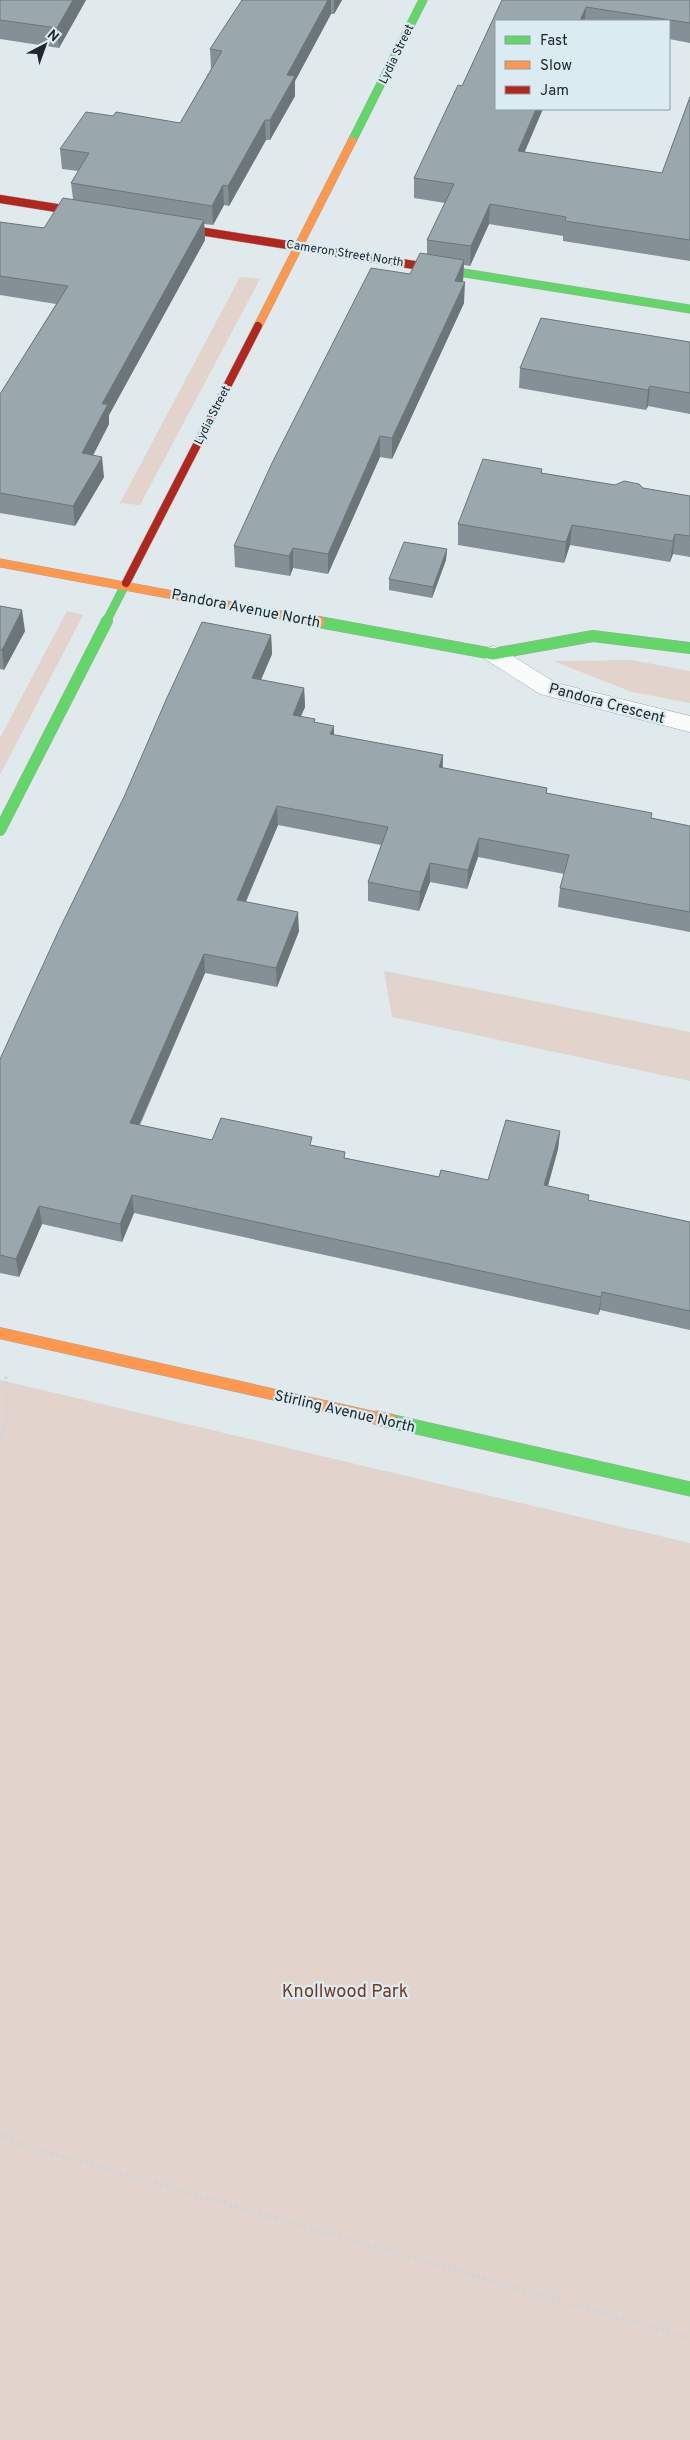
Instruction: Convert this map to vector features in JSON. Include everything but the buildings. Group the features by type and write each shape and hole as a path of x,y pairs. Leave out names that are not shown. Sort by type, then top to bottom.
{"street":[{"name":"Lydia Street","path":"0,830 123,585 300,246 423,0"},
{"path":"0,199 107,216"},
{"name":"Cameron Street North","path":"156,224 690,309"},
{"name":"Pandora Avenue North","path":"0,563 493,654"},
{"path":"493,654 594,636 690,648"},
{"name":"Pandora Crescent","path":"493,654 548,689 690,724"},
{"name":"Stirling Avenue North","path":"0,1333 690,1489"}],"path":[{"path":"0,1439 6,1418 6,1375"},
{"path":"0,2134 23,2145 690,2338"}],"green space":[{"path":"240,277 260,279 140,505 120,503"},
{"path":"67,611 83,615 0,775 0,738"},
{"path":"631,660 690,671 690,703 632,692 553,661"},
{"path":"384,971 690,1032 690,1081 392,1017"},
{"name":"Knollwood Park","path":"0,1380 690,1543 690,2440 0,2440"}],"traffic: fast":[{"path":"352,141 423,0"},
{"path":"433,268 690,309"},
{"path":"0,830 126,583"},
{"path":"319,622 493,654 593,636 690,648"},
{"path":"390,1421 690,1489"}],"traffic: slow":[{"path":"258,326 352,141"},
{"path":"0,563 319,622"},
{"path":"0,1333 390,1421"}],"traffic: jam":[{"path":"0,199 94,214"},
{"path":"168,226 433,268"},
{"path":"126,583 258,326"}]}
